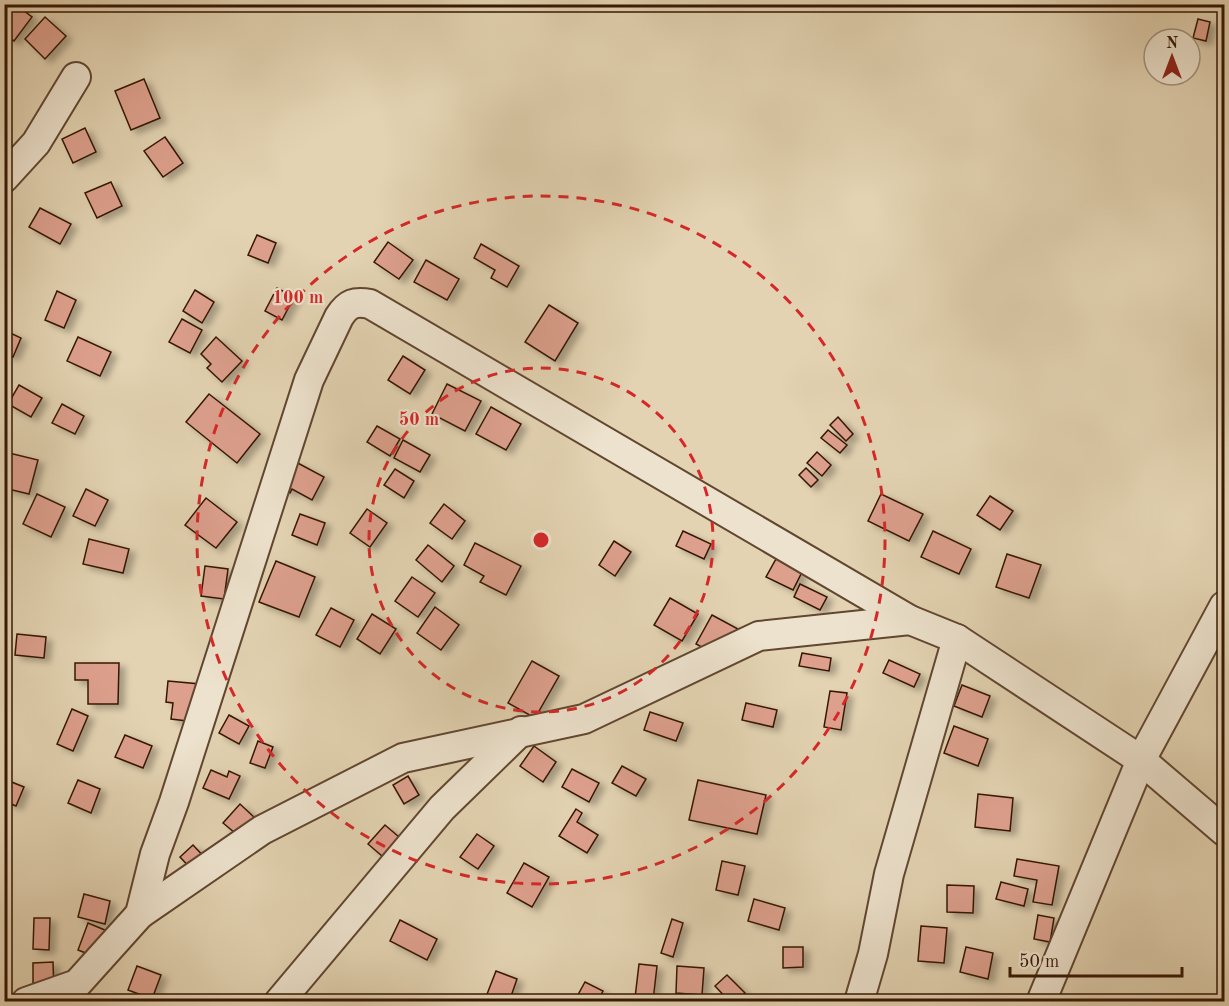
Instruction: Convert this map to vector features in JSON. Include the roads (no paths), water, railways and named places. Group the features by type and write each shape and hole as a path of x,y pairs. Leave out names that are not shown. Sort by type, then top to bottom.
{"street":[{"path":"4,178 36,142 76,77"},
{"path":"140,914 155,854 174,802 309,380 339,317 345,308 356,302 370,304 910,620 957,639 1141,760 1224,831"},
{"path":"1041,1002 1141,760 1224,606"},
{"path":"26,1002 75,993 140,914 261,830 403,758 584,719 759,636 910,620"},
{"path":"859,1002 873,954 889,874 957,639"},
{"path":"279,1002 442,808 521,731"}]}
